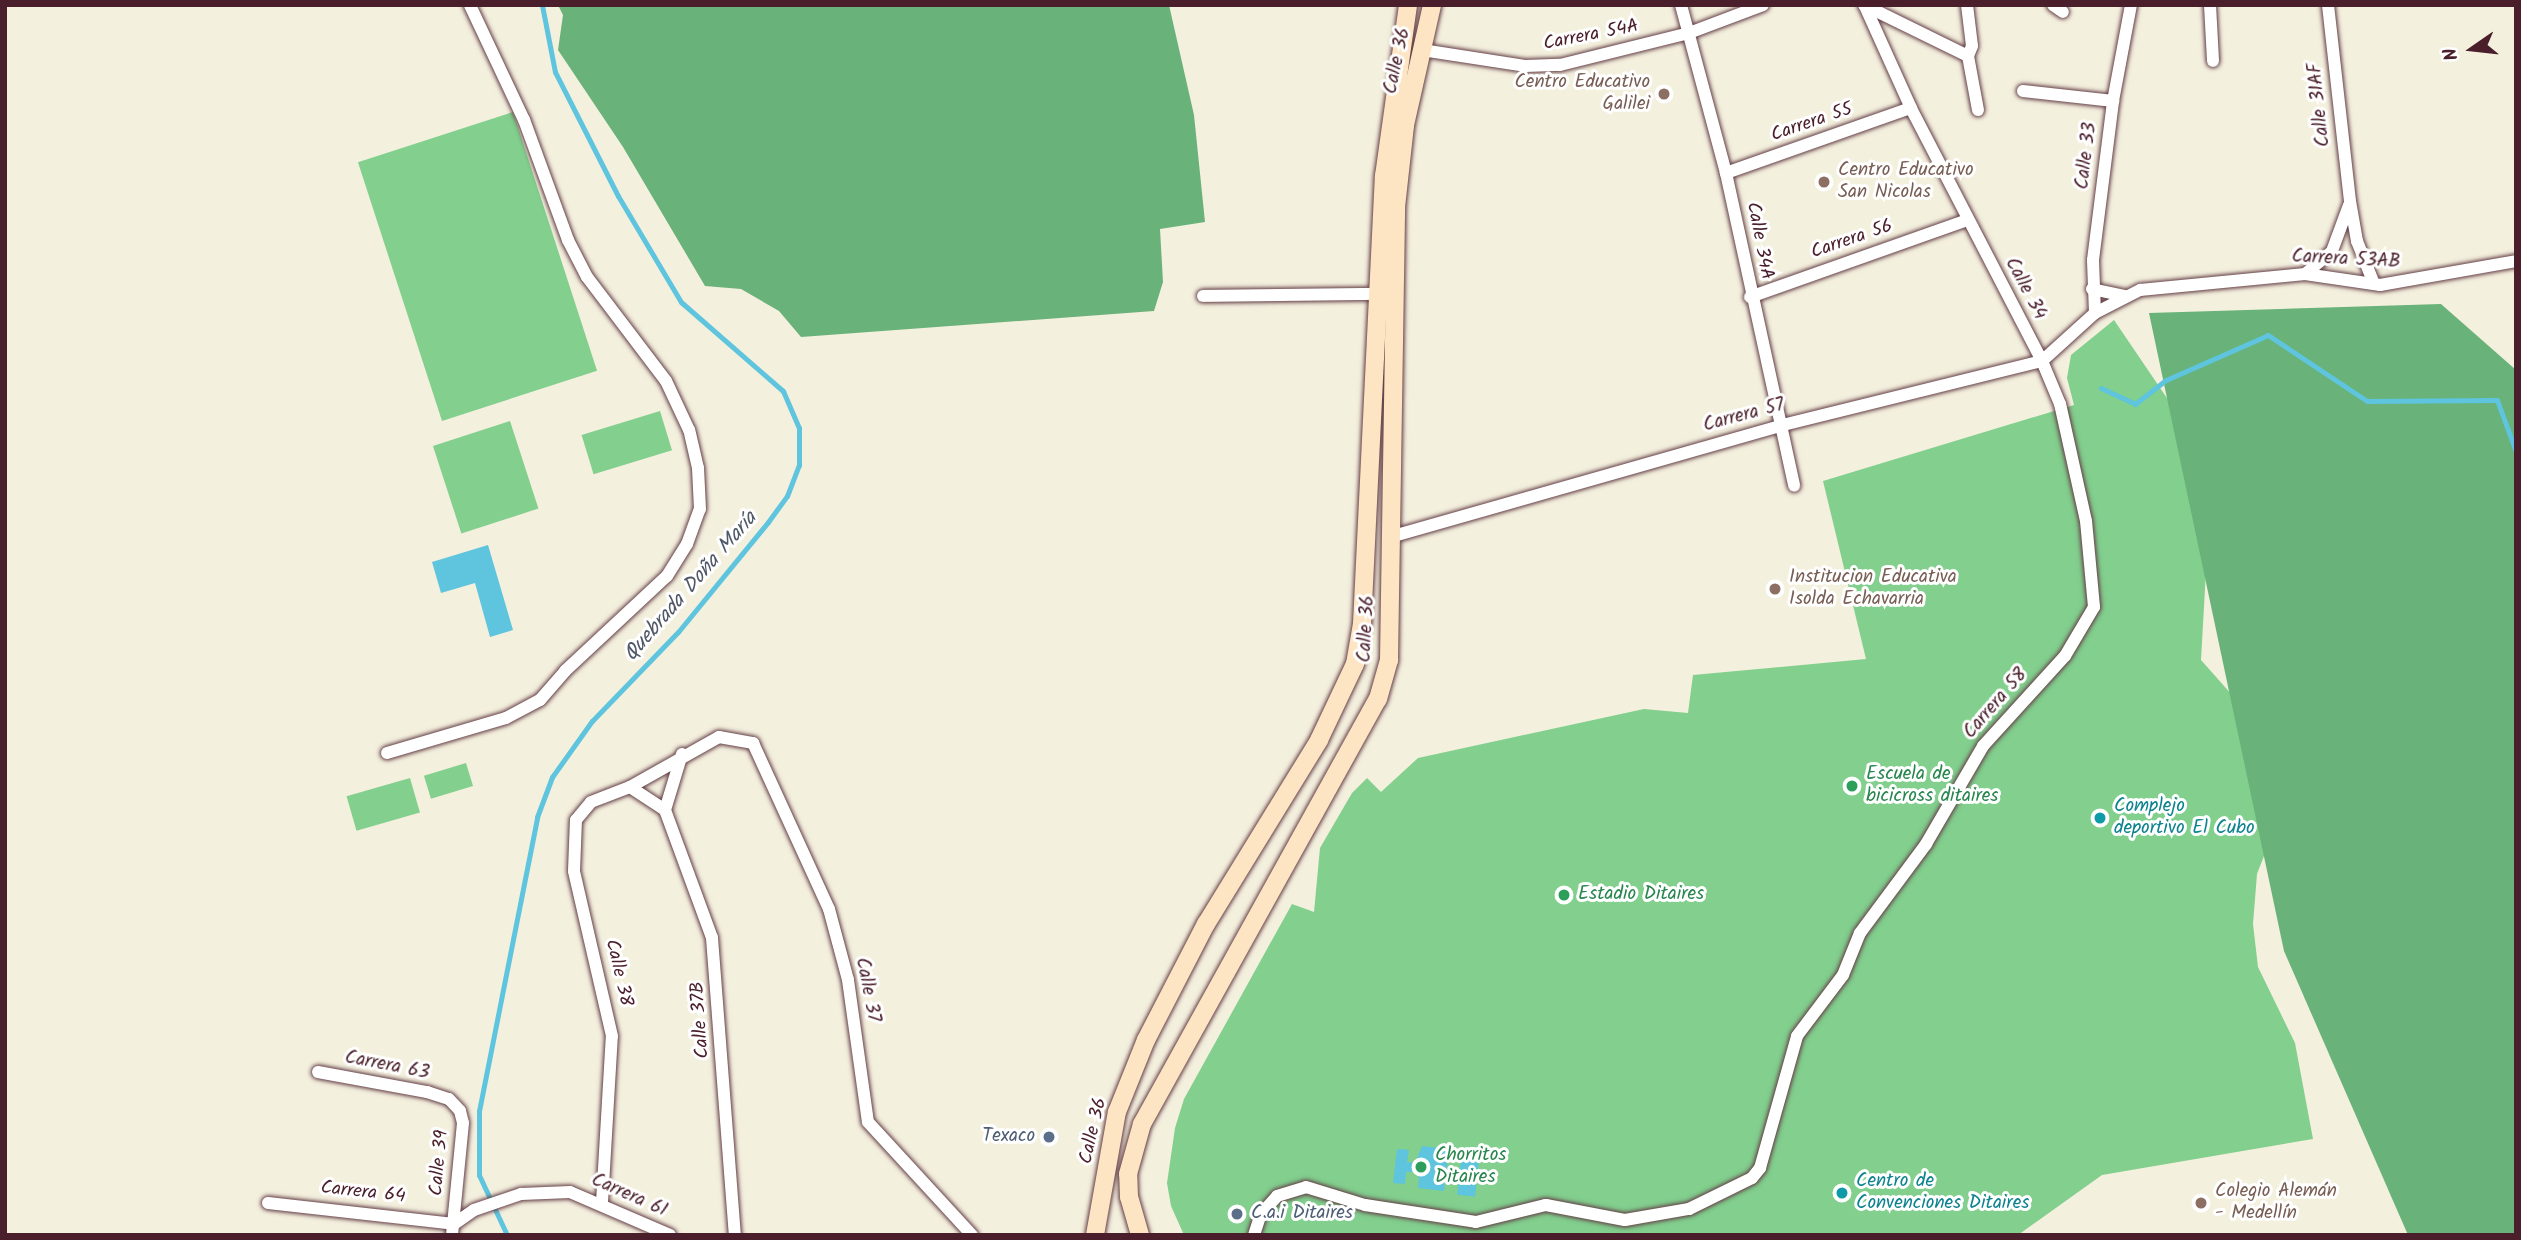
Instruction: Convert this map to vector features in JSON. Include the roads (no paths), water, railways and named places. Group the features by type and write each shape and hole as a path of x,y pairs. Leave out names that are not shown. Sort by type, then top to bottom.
{"main road":[{"name":"Calle 36","path":"1095,1235 1117,1112 1146,1040 1226,888 1319,740 1355,664 1362,624 1384,176 1408,5"},
{"name":"Calle 36","path":"1140,1235 1129,1197 1128,1174 1142,1124 1378,699 1389,660 1396,207 1403,136 1432,5"}],"street":[{"path":"387,753 506,718 540,700 667,576 687,544 700,509 698,468 689,430 666,381 587,276 568,240 524,120 470,5"},
{"name":"Calle 34A","path":"1681,5 1726,173 1750,297 1794,486"},
{"name":"Carrera 54A","path":"1422,50 1525,66 1560,65 1689,33 1763,5"},
{"path":"1967,5 1972,46 1969,56 1978,110"},
{"name":"Calle 33","path":"2095,313 2092,289 2113,101 2131,5"},
{"path":"2210,5 2213,61"},
{"name":"Calle 31AF","path":"2328,5 2350,201 2357,241 2374,284"},
{"path":"1864,6 1969,56"},
{"name":"Calle 34","path":"1864,6 1911,108 2042,361 2060,404 2086,521 2094,607"},
{"path":"2023,91 2113,101"},
{"name":"Carrera 55","path":"1726,173 1911,108"},
{"name":"Calle 31AF","path":"2305,274 2332,251 2350,201"},
{"name":"Carrera 56","path":"1750,297 1968,220"},
{"name":"Carrera 53AB","path":"2095,313 2125,296 2162,286 2305,274 2374,284 2416,282 2516,261"},
{"path":"2092,289 2125,296"},
{"path":"1203,296 1377,294"},
{"name":"Carrera 57","path":"1390,537 1779,426 2042,361 2095,313"},
{"name":"Carrera 58","path":"1254,1235 1261,1214 1277,1196 1306,1187 1365,1205 1476,1222 1546,1205 1625,1220 1689,1209 1752,1178 1760,1168 1797,1036 1843,975 1860,933 1888,901 1983,746 2065,656 2094,607"},
{"name":"Calle 37","path":"682,754 719,737 752,743 767,768 828,909 848,980 868,1122 972,1235"},
{"path":"682,754 665,810 629,787 682,754"},
{"name":"Calle 38","path":"602,1202 612,1036 572,851 576,820 591,802 629,787"},
{"name":"Calle 37B","path":"665,810 712,937 735,1235"},
{"name":"Carrera 63","path":"318,1072 449,1099"},
{"name":"Calle 39","path":"449,1099 463,1123 453,1229"},
{"name":"Carrera 61","path":"453,1229 474,1210 521,1194 570,1192 602,1202 670,1235"},
{"name":"Carrera 64","path":"268,1203 453,1229"}],"water":[{"path":"488,545 513,630 490,637 475,583 441,593 432,562"},
{"name":"Chorritos Ditaires","path":"1422,1146 1449,1149 1444,1191 1418,1188 1419,1178 1414,1172 1406,1172 1405,1184 1393,1183 1397,1149 1409,1150 1407,1162 1415,1163"},
{"name":"Chorritos Ditaires","path":"1462,1149 1480,1151 1475,1197 1457,1195"}],"waterway":[{"name":"Quebrada Doña María","path":"507,1235 479,1175 479,1111 537,817 552,777 592,721 678,632 768,522 787,496 799,465 799,428 783,391 681,302 618,196 555,72 542,5"},
{"path":"2101,388 2135,404 2166,380 2268,335 2367,401 2497,400 2516,452"}],"place":[{"name":"Centro Educativo Galilei","path":"1664,94"},
{"name":"Centro Educativo San Nicolas","path":"1824,182"},
{"name":"Institucion Educativa Isolda Echavarria","path":"1775,589"},
{"name":"Escuela de bicicross ditaires","path":"1852,786"},
{"name":"Complejo deportivo El Cubo","path":"2100,818"},
{"name":"Estadio Ditaires","path":"1564,895"},
{"name":"Texaco","path":"1049,1137"},
{"name":"Chorritos Ditaires","path":"1421,1167"},
{"name":"Centro de Convenciones Ditaires","path":"1842,1193"},
{"name":"Colegio Alemán - Medellín","path":"2201,1203"},
{"name":"C.a.i Ditaires","path":"1237,1214"}]}
